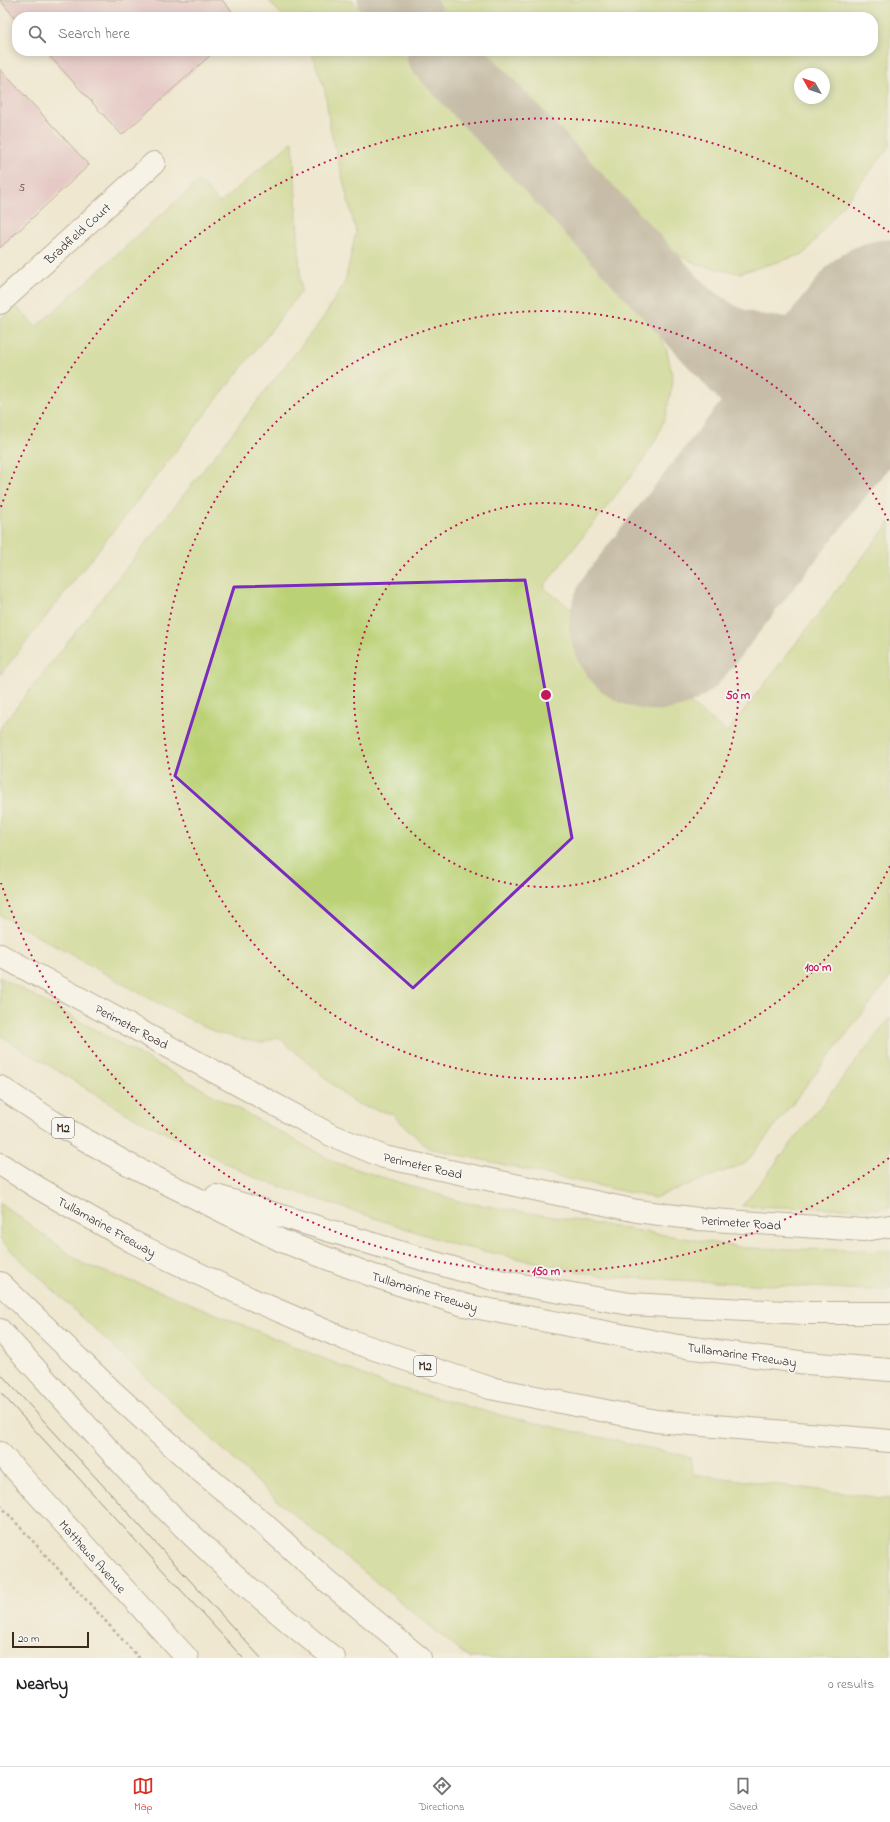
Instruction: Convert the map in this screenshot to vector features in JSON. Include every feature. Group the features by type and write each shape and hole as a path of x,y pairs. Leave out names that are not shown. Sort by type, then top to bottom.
{"main road":[{"name":"Bradfield Court","path":"0,303 154,163"},
{"name":"Perimeter Road","path":"0,955 329,1134 384,1158 637,1212 698,1219 864,1230 890,1226"},
{"name":"Tullamarine Freeway","path":"0,1087 52,1122 128,1164 282,1241 371,1275 464,1306 678,1346 807,1363 890,1370"},
{"name":"Tullamarine Freeway","path":"0,1164 40,1189 133,1242 249,1298 346,1339 490,1388 656,1421 890,1441"},
{"path":"128,1164 227,1200 432,1262 508,1282 630,1304 804,1312 890,1312"},
{"path":"0,1283 112,1391 198,1469 333,1586 420,1658"},
{"path":"0,1330 125,1467 186,1529 244,1583 334,1658"},
{"name":"Matthews Avenue","path":"0,1454 187,1658"}],"path":[{"path":"0,1505 139,1658"}],"highlighted area":[{"path":"525,580 572,838 413,988 175,776 234,587"}],"green space":[{"path":"268,0 352,0 363,12 279,12"},
{"path":"435,0 890,0 890,146 804,254 740,273 697,264 679,255 659,237 487,56 878,56 878,12 446,12"},
{"path":"313,56 404,56 574,241 622,289 653,324 667,350 673,381 666,415 657,437 642,462 543,587 727,732 890,522 890,978 746,1163 654,1198 428,1148 392,1114 354,1103 278,1037 260,1043 217,1033 159,1004 0,915 0,728 323,318 345,282 356,232 330,128 325,90"},
{"path":"293,141 301,292 0,675 0,319 15,305 36,327 199,181 220,203"},
{"path":"0,977 334,1162 462,1202 745,1248 890,1251 890,1289 867,1290 600,1276 455,1245 258,1179 126,1113 0,1035"},
{"path":"890,1018 890,1207 878,1209 742,1206"},
{"path":"0,1203 83,1264 168,1294 385,1384 495,1414 690,1457 692,1474 890,1499 890,1658 469,1658 280,1503 0,1240"}],"building":[{"path":"0,0 222,0 233,12 12,12 12,14"},
{"path":"50,56 209,56 122,135"},
{"path":"0,69 89,165 0,248"}],"taxiway":[{"path":"392,0 403,12"},
{"path":"445,56 802,439"},
{"path":"697,321 717,335 731,341 751,347 792,351 834,345 873,329 890,318"}],"runway":[{"path":"656,624 890,326"}],"tram line":[{"path":"0,1373 261,1658"},
{"path":"0,1392 243,1658"}]}
